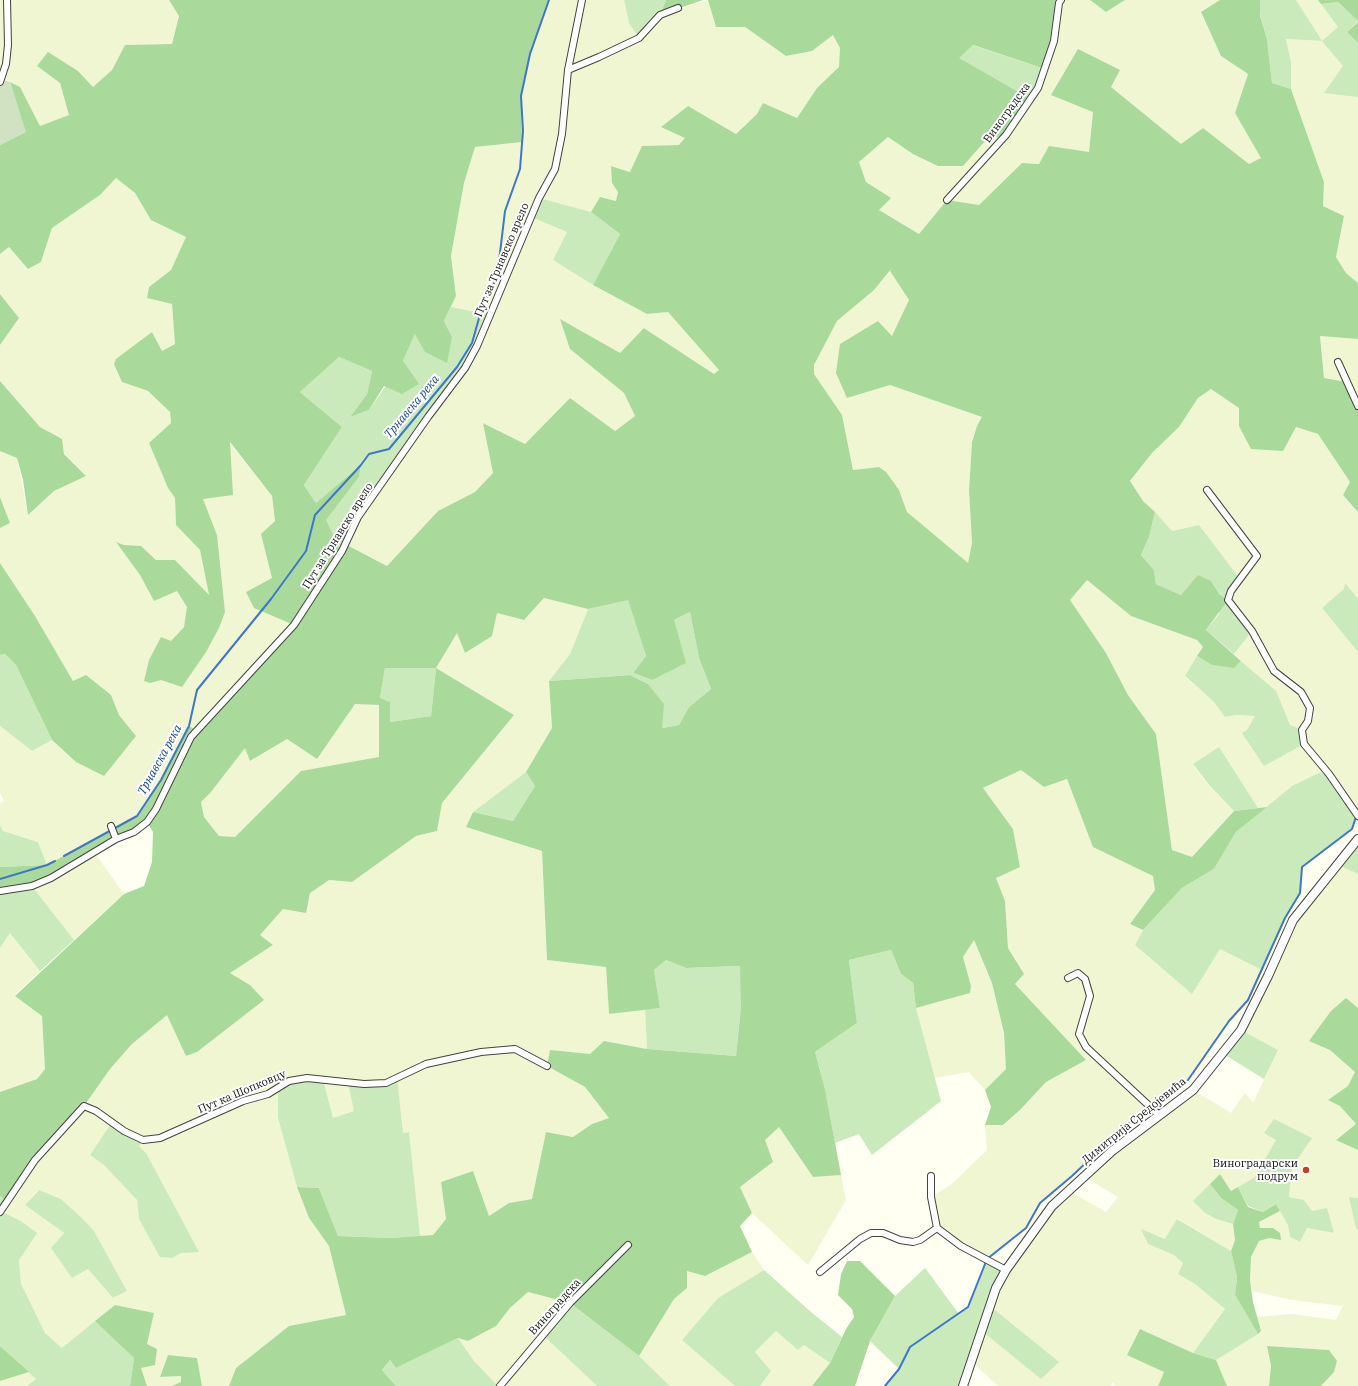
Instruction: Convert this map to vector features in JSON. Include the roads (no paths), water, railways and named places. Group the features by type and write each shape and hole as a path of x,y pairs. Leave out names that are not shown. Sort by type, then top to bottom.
{"street":[{"path":"0,82 6,64 8,45 7,0"},
{"name":"Пут за Трнавско врело","path":"0,891 32,886 51,878 115,837 134,832 147,822 160,802 190,737 294,625 342,552 358,517 428,417 465,368 477,346 539,198 555,169 562,134 568,70 582,0"},
{"name":"Виноградска","path":"947,200 1006,135 1038,88 1054,41 1060,0"},
{"path":"568,70 639,38 660,15 678,8"},
{"path":"1338,362 1358,406"},
{"path":"1207,490 1257,556 1230,591 1228,600 1252,631 1274,670 1301,692 1310,708 1308,721 1302,730 1304,744 1329,774 1358,816"},
{"path":"111,826 115,837"},
{"name":"Димитрија Средојевића","path":"963,1386 996,1288 1006,1270 1052,1206 1067,1190 1112,1151 1193,1090 1241,1030 1294,920 1358,839"},
{"path":"1068,978 1078,973 1085,979 1090,996 1079,1034 1086,1047 1160,1115"},
{"name":"Пут ка Шопковцу","path":"0,1212 35,1160 84,1106 96,1111 124,1131 143,1140 160,1138 243,1101 268,1094 289,1081 307,1078 364,1084 386,1084 426,1064 481,1052 515,1049 547,1066"},
{"path":"931,1176 931,1197 937,1228 961,1246 1006,1270"},
{"path":"820,1272 860,1239 871,1233 883,1233 900,1240 913,1242 920,1240 937,1228"},
{"name":"Виноградска","path":"500,1386 570,1303 628,1245"}],"waterway":[{"name":"Трнавска река","path":"64,856 137,816 161,780 189,726 197,690 271,599 306,551 315,515 361,465 369,454 389,449 457,367 472,343 483,304 497,278 505,211 520,169 523,131 521,96 530,54 549,0"},
{"path":"885,1386 899,1369 910,1347 968,1307 987,1259 1026,1228 1040,1203 1072,1176 1125,1126 1188,1080 1229,1021 1248,1000 1285,918 1300,893 1302,867 1352,829 1356,817"},
{"name":"Трнавска река","path":"0,879 47,865 55,861"}],"place":[{"name":"Виноградарски подрум","path":"1306,1170"}]}
